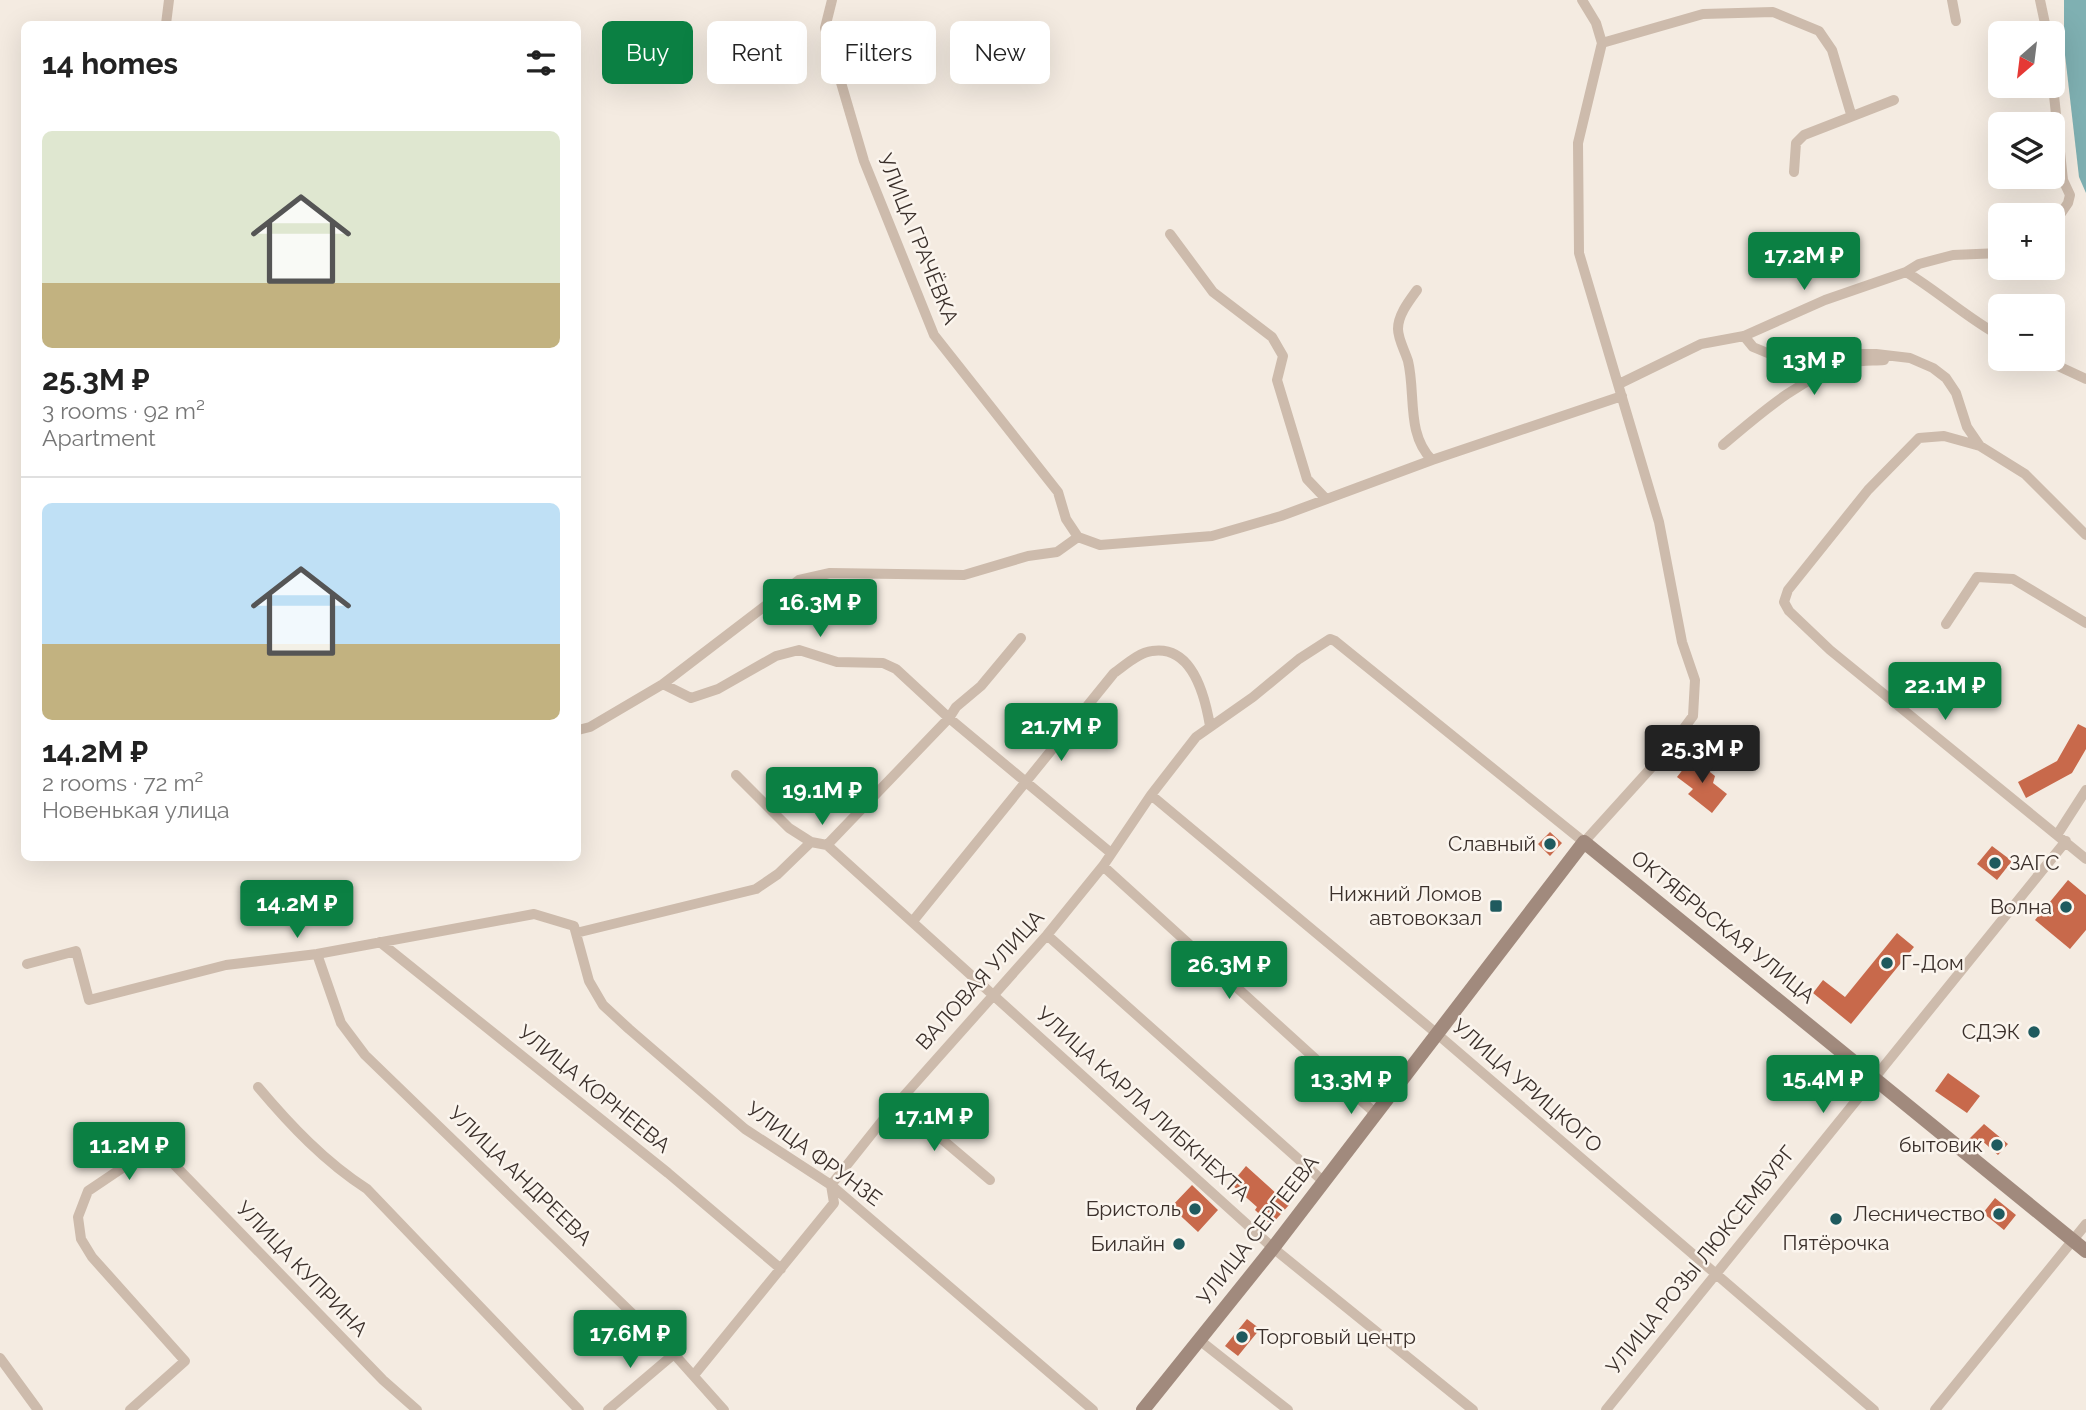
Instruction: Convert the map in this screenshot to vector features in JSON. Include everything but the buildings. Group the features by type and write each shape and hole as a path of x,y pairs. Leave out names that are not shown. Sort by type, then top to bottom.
{"main road":[{"name":"УЛИЦА СЕРГЕЕВА","path":"1143,1410 1273,1248 1584,842"},
{"name":"ОКТЯБРЬСКАЯ УЛИЦА","path":"1584,842 2086,1251"}],"street":[{"path":"166,21 169,0"},
{"name":"УЛИЦА ГРАЧЁВКА","path":"832,0 825,29 864,161 934,335 1058,492 1066,519 1078,537"},
{"path":"1582,0 1597,23 1602,43 1577,143 1579,253 1659,522 1682,642 1695,680 1693,716 1670,747 1584,842"},
{"path":"1951,0 1956,21"},
{"path":"2040,0 2044,21"},
{"path":"1602,43 1703,14 1773,12 1819,31 1832,50 1852,114"},
{"path":"2054,98 2063,180 2070,195 2065,207"},
{"path":"1794,172 1796,143 1804,135 1852,114 1894,100"},
{"path":"1170,234 1213,292 1272,337 1283,355 1277,380 1280,393 1307,479 1326,499"},
{"path":"1619,384 1701,344 1744,336 1825,300 1906,272 1919,264 1952,255 1988,254"},
{"path":"1906,272 1988,329"},
{"path":"1416,290 1403,309 1398,330 1408,363 1411,402 1421,449 1432,460"},
{"path":"1744,336 1753,347 1770,354 1876,354 1910,358 1933,368 1946,378 1956,393 1972,436 1980,446"},
{"path":"1723,445 1770,405 1811,380 1852,363 1910,358"},
{"path":"2065,369 2086,379"},
{"path":"581,729 663,684 799,580 830,573 964,575 1028,556 1057,552 1078,537 1101,545 1212,536 1281,516 1432,460 1622,396"},
{"path":"1944,436 1958,429 1964,417"},
{"path":"2086,535 2025,474 1980,446 1944,436 1919,438 1876,481 1788,590 1784,602 1830,650 2086,859"},
{"path":"1946,624 1977,577 2013,579 2086,623"},
{"path":"736,775 789,828 811,842 827,845 949,718 956,707 981,686 1021,638"},
{"name":"ОКТЯБРЬСКАЯ УЛИЦА","path":"1330,639 1584,842"},
{"name":"ВАЛОВАЯ УЛИЦА","path":"694,1375 834,1203 831,1185 898,1102 1047,935 1103,866 1151,795 1196,737 1253,697 1299,659 1330,639"},
{"path":"663,684 691,698 718,689 776,656 799,650 837,662 883,663 896,669 949,718 1111,853"},
{"path":"913,921 1114,673 1149,650 1164,651 1181,659 1193,670 1206,705 1210,726"},
{"name":"УЛИЦА РОЗЫ ЛЮКСЕМБУРГ","path":"1606,1410 2061,838 2086,790"},
{"name":"УЛИЦА УРИЦКОГО","path":"1151,795 1436,1033 1874,1410"},
{"path":"27,964 76,951 89,1000 226,965 317,954 534,914 574,926 576,933 756,889 778,874 811,842"},
{"name":"УЛИЦА КАРЛА ЛИБКНЕХТА","path":"827,845 1273,1248 1473,1410"},
{"path":"1103,866 1375,1113"},
{"name":"УЛИЦА ФРУНЗЕ","path":"576,933 589,981 603,1005 745,1129 831,1185 1094,1410"},
{"path":"1047,935 1323,1181"},
{"name":"УЛИЦА КОРНЕЕВА","path":"380,942 668,1173 780,1269"},
{"name":"УЛИЦА АНДРЕЕВА","path":"317,954 341,1023 365,1055 674,1354 724,1410"},
{"path":"258,1087 299,1135 323,1151 343,1173 367,1189 579,1410"},
{"path":"898,1102 990,1180"},
{"name":"УЛИЦА КУПРИНА","path":"130,1410 185,1361 92,1257 81,1239 78,1217 88,1191 142,1154 162,1152 383,1380 417,1410"},
{"path":"1935,1410 2086,1224"},
{"path":"1198,1339 1287,1410"},
{"path":"608,1410 674,1354"},
{"path":"0,1358 38,1410"}],"water":[{"path":"2064,0 2086,0 2086,193 2079,177 2065,55"}],"place":[{"name":"Славный","path":"1550,844"},
{"name":"ЗАГС","path":"1995,863"},
{"name":"Нижний Ломов автовокзал","path":"1496,906"},
{"name":"Волна","path":"2066,907"},
{"name":"Г-Дом","path":"1887,963"},
{"name":"СДЭК","path":"2034,1032"},
{"name":"бытовик","path":"1997,1145"},
{"name":"Бристоль","path":"1195,1209"},
{"name":"Лесничество","path":"1999,1214"},
{"name":"Пятёрочка","path":"1836,1219"},
{"name":"Билайн","path":"1179,1244"},
{"name":"Торговый центр","path":"1242,1337"}]}
